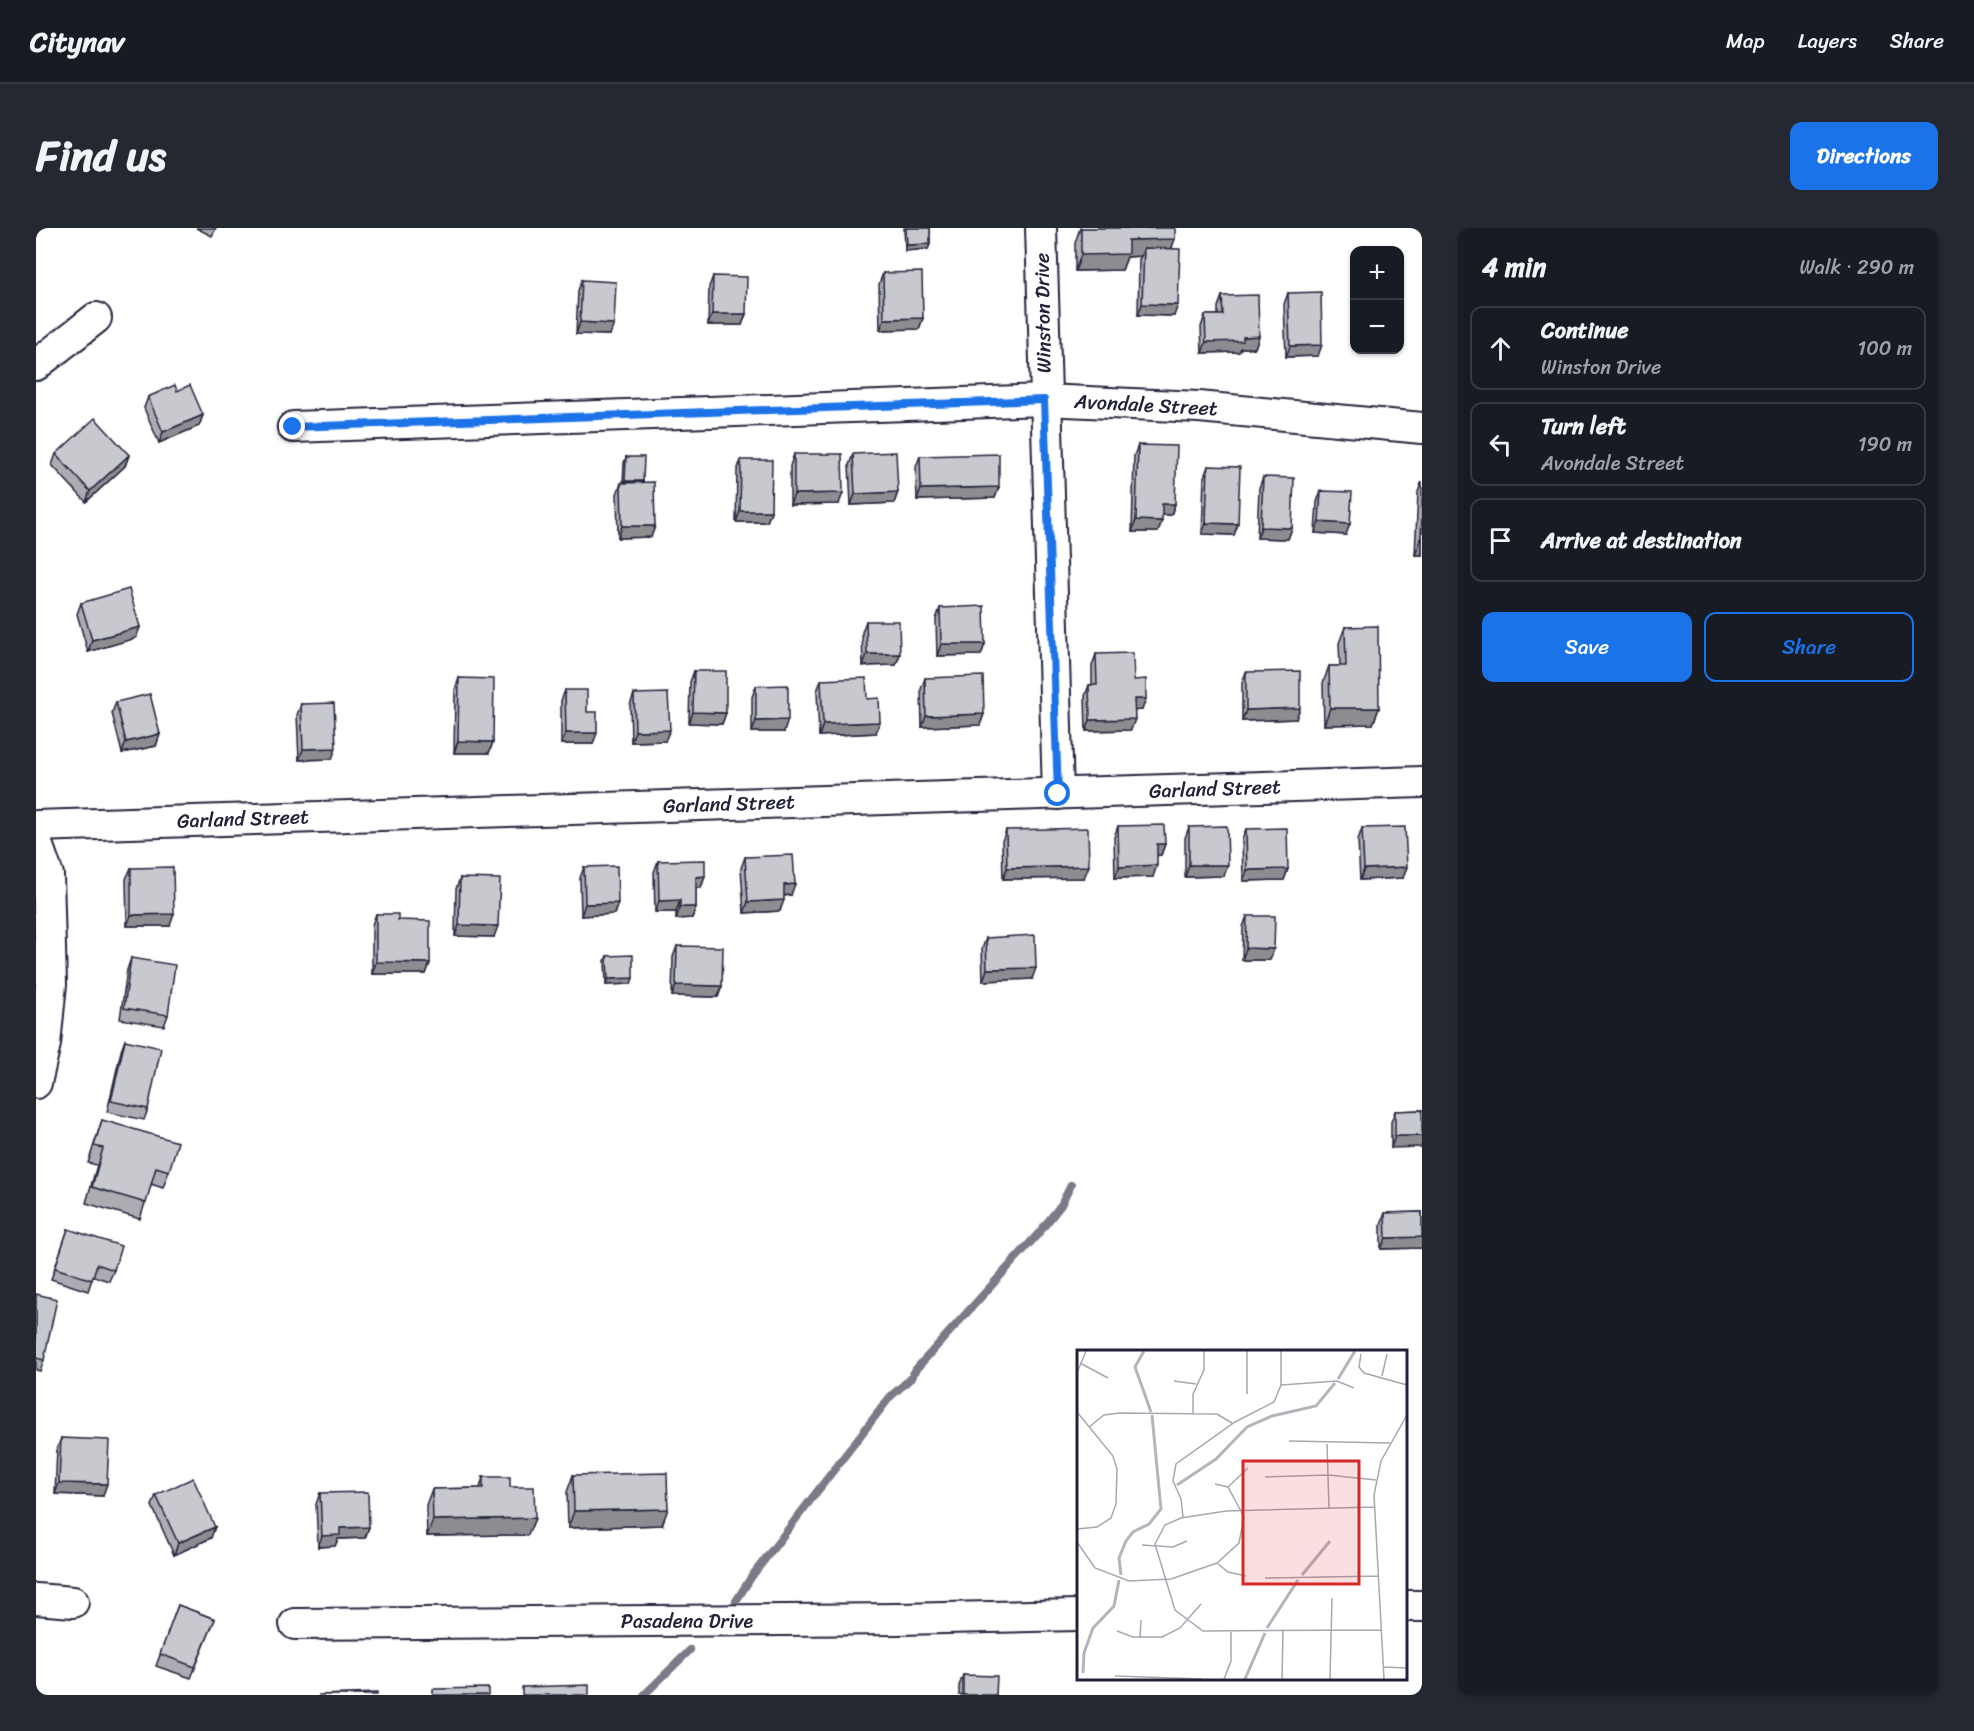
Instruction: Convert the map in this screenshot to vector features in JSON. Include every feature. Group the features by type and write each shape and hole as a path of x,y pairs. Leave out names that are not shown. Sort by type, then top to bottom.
{"street":[{"name":"Winston Drive","path":"1041,228 1044,400 1058,794"},
{"path":"36,364 96,318"},
{"name":"Avondale Street","path":"293,427 1044,400 1199,407 1422,428"},
{"name":"Garland Street","path":"36,826 1422,782"},
{"path":"36,841 48,875 51,984 45,1044 36,1083"},
{"path":"36,1599 73,1602"},
{"name":"Pasadena Drive","path":"295,1624 1077,1615"}],"building":[{"path":"906,228 930,228 930,244 907,245"},
{"path":"1081,228 1175,228 1175,239 1128,240 1128,254 1081,255"},
{"path":"1144,248 1180,249 1178,305 1142,304"},
{"path":"922,272 923,318 884,319 883,273"},
{"path":"713,276 747,277 746,314 712,314"},
{"path":"582,280 616,282 614,324 580,322"},
{"path":"1321,292 1322,345 1290,346 1288,293"},
{"path":"1258,295 1259,336 1243,337 1243,341 1206,342 1205,315 1223,315 1222,296"},
{"path":"175,385 177,391 190,385 203,415 163,432 148,397"},
{"path":"95,418 129,455 90,491 56,454"},
{"path":"1138,445 1177,446 1175,504 1162,504 1162,521 1136,520"},
{"path":"896,452 898,492 855,494 853,454"},
{"path":"794,454 842,454 843,493 794,494"},
{"path":"999,454 999,487 921,489 920,456"},
{"path":"626,457 644,457 643,481 625,481"},
{"path":"741,460 772,460 771,511 740,511"},
{"path":"1208,466 1240,467 1238,524 1206,523"},
{"path":"1263,477 1294,478 1292,528 1261,527"},
{"path":"654,482 655,526 622,526 621,483"},
{"path":"1321,491 1352,492 1350,524 1319,522"},
{"path":"129,589 140,627 92,640 81,603"},
{"path":"984,606 985,644 941,644 940,608"},
{"path":"866,621 899,621 900,654 867,654"},
{"path":"1378,626 1379,708 1330,708 1329,666 1346,666 1345,627"},
{"path":"1133,653 1134,680 1146,679 1146,699 1134,699 1135,719 1090,720 1089,685 1097,685 1096,654"},
{"path":"694,671 726,671 726,713 693,712"},
{"path":"1300,671 1300,708 1246,710 1246,672"},
{"path":"983,676 984,714 926,716 925,678"},
{"path":"459,678 494,679 493,742 458,741"},
{"path":"866,678 867,699 879,698 880,722 823,724 821,680"},
{"path":"788,685 788,720 756,721 756,686"},
{"path":"565,690 587,690 587,712 597,712 597,733 566,733"},
{"path":"668,693 670,730 635,731 634,694"},
{"path":"150,694 160,734 126,742 116,702"},
{"path":"334,703 336,748 303,749 301,704"},
{"path":"1164,825 1165,844 1157,844 1157,865 1119,867 1118,826"},
{"path":"1227,826 1228,865 1189,865 1189,827"},
{"path":"1405,827 1407,867 1364,869 1362,828"},
{"path":"1088,828 1089,866 1007,868 1006,830"},
{"path":"1287,828 1288,869 1247,870 1246,829"},
{"path":"793,855 795,884 784,885 784,900 748,902 745,857"},
{"path":"705,860 705,876 696,877 696,907 680,907 680,900 659,901 658,861"},
{"path":"617,866 618,903 585,904 584,867"},
{"path":"173,867 174,914 131,915 131,868"},
{"path":"460,878 500,879 498,926 459,925"},
{"path":"376,914 398,914 398,920 430,921 430,963 376,962"},
{"path":"1247,916 1275,916 1274,949 1246,948"},
{"path":"1035,935 1036,968 987,969 986,938"},
{"path":"677,946 723,947 722,986 676,985"},
{"path":"633,955 633,978 608,979 607,956"},
{"path":"131,958 175,965 168,1015 124,1008"},
{"path":"125,1040 161,1048 148,1109 111,1101"},
{"path":"1422,1110 1422,1136 1395,1136 1395,1111"},
{"path":"102,1120 178,1142 169,1171 156,1167 146,1203 92,1187 103,1148 94,1146"},
{"path":"1422,1212 1422,1237 1386,1238 1385,1213"},
{"path":"68,1229 121,1246 114,1270 97,1264 92,1280 55,1268"},
{"path":"36,1294 57,1299 44,1360 36,1358"},
{"path":"61,1438 109,1440 107,1484 59,1483"},
{"path":"667,1473 668,1509 574,1511 573,1475"},
{"path":"483,1477 510,1477 510,1487 534,1487 535,1518 433,1520 432,1489 483,1488"},
{"path":"193,1478 215,1527 178,1543 156,1495"},
{"path":"368,1492 369,1527 340,1528 340,1535 322,1536 320,1493"},
{"path":"178,1605 215,1619 195,1667 160,1654"},
{"path":"963,1675 997,1676 996,1695 963,1695"},
{"path":"589,1685 589,1695 522,1695 522,1687"},
{"path":"488,1688 488,1695 433,1695 433,1689"},
{"path":"377,1693 377,1695 318,1695"}],"waterway":[{"path":"736,1601 752,1576 890,1397 911,1378 916,1369 1038,1234 1061,1205 1071,1185"},
{"path":"644,1695 690,1650"}],"route":[{"path":"293,427 1044,400 1058,794"}]}
